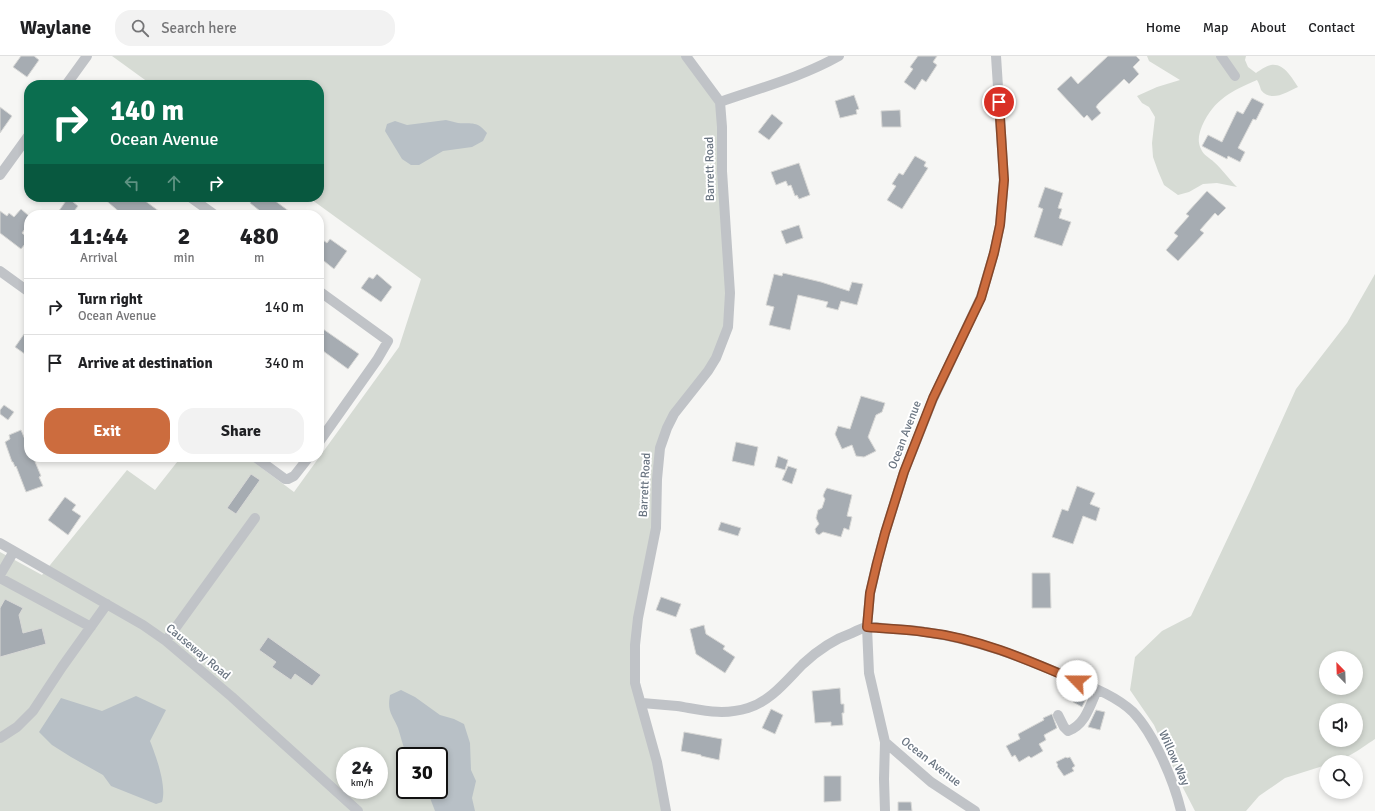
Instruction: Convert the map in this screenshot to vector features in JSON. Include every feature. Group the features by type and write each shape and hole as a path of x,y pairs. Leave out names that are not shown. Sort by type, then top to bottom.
{"street":[{"path":"70,80 87,56"},
{"path":"686,56 720,102 823,66 839,56"},
{"name":"Ocean Avenue","path":"975,811 931,782 885,742 869,673 867,627 870,593 877,563 904,472 933,398 981,298 994,253 1000,225 1004,180 996,56"},
{"path":"1221,56 1235,76"},
{"name":"Barrett Road","path":"666,811 657,762 636,683 635,645 638,618 656,528 657,479 660,448 666,428 674,414 708,371 716,358 728,327 730,292 722,171 722,127 720,102"},
{"path":"0,175 24,142"},
{"path":"197,202 208,210"},
{"path":"0,271 24,288"},
{"path":"324,294 388,341 377,360 324,435"},
{"path":"262,462 285,479 294,476 305,462"},
{"path":"166,641 255,518"},
{"name":"Causeway Road","path":"0,543 143,625 166,641 238,702 358,811"},
{"path":"14,551 0,576 91,628"},
{"path":"0,738 17,727 33,711 107,604"},
{"path":"642,703 676,706 717,713 749,708 773,695 804,663 824,646 836,638 867,627"},
{"name":"Willow Way","path":"867,627 925,632 976,642 1023,658 1077,681 1126,706 1134,713 1148,731 1157,748 1173,786 1181,811"},
{"path":"1058,715 1064,727 1068,731 1072,730 1081,724 1088,712 1097,690"},
{"path":"885,742 885,811"}],"shaded area":[{"path":"112,56 686,56 717,103 728,327 716,358 667,428 657,483 635,664 665,811 0,811 0,552 42,575 127,470 155,490 177,462 254,462 294,492 316,462 324,462 324,451 399,347 421,279 315,202 324,202 324,80 145,80"},
{"path":"1147,56 1246,56 1245,60 1248,67 1256,73 1267,66 1276,65 1284,69 1293,79 1298,87 1284,94 1269,96 1265,94 1261,90 1257,80 1232,92 1218,102 1202,126 1199,135 1199,143 1203,153 1217,165 1237,187 1217,183 1203,184 1189,192 1178,195 1164,185 1153,157 1152,143 1155,117 1149,107 1142,103 1137,96 1157,87 1180,80 1149,61"},
{"path":"446,120 458,123 471,123 477,125 487,133 483,141 472,147 443,151 419,165 411,165 402,159 385,131 387,124 395,121 407,125"},
{"path":"1375,274 1375,739 1358,751 1349,755 1319,755 1319,767 1285,778 1259,796 1246,811 1195,811 1154,725 1130,690 1135,657 1162,631 1191,616 1296,389 1347,323"},
{"path":"401,690 415,697 440,715 464,724 470,743 471,770 476,781 472,798 475,811 435,811 430,799 448,799 448,747 403,747 398,728 391,713 389,705 390,695"},
{"path":"136,696 166,710 150,741 160,771 163,788 162,802 156,804 111,786 103,775 52,745 39,732 61,698 102,711"}],"building":[{"path":"21,56 34,56 39,60 27,77 13,67"},
{"path":"918,56 937,56 933,62 937,65 926,82 922,79 915,90 904,82 913,69 910,67"},
{"path":"1108,56 1136,56 1140,60 1133,67 1139,74 1129,84 1124,79 1098,104 1096,107 1101,113 1092,121 1087,115 1084,118 1057,89 1071,76 1078,84"},
{"path":"854,95 859,109 856,110 857,114 840,118 835,101"},
{"path":"1252,98 1264,104 1256,120 1253,119 1238,148 1245,152 1240,162 1228,156 1227,159 1202,146 1208,135 1222,142 1237,111 1243,114"},
{"path":"0,107 12,116 0,133"},
{"path":"900,110 901,127 882,127 881,111"},
{"path":"772,114 783,123 769,140 758,132"},
{"path":"915,156 926,162 924,166 928,168 902,209 887,200 896,186 892,184 899,173 903,175"},
{"path":"799,163 810,195 799,199 797,195 795,196 791,185 788,186 786,181 776,185 771,172"},
{"path":"1045,187 1063,193 1058,208 1062,209 1059,218 1071,222 1062,246 1034,237 1043,209 1038,207"},
{"path":"1207,191 1226,208 1218,216 1215,213 1200,230 1204,233 1178,261 1166,250 1178,236 1174,233 1189,216 1186,214"},
{"path":"65,202 73,202 78,206 75,210 60,210"},
{"path":"108,202 147,202 157,210 117,210"},
{"path":"277,202 287,210 259,210 250,203"},
{"path":"21,209 24,212 24,230 22,233 24,235 24,245 21,249 0,233 0,211 7,216 9,213 14,217"},
{"path":"799,225 803,238 786,244 781,231"},
{"path":"330,239 347,251 334,269 324,261 324,241 327,243"},
{"path":"783,273 821,282 849,291 852,282 863,284 857,305 841,301 838,310 826,307 828,302 798,295 790,330 769,325 774,307 766,305 774,274 782,276"},
{"path":"377,274 392,287 381,302 361,288 369,277 373,279"},
{"path":"324,330 359,354 348,369 324,352"},
{"path":"24,334 24,353 15,347"},
{"path":"861,396 885,403 882,412 876,415 868,437 876,451 864,457 856,456 852,445 842,449 835,434 838,426 850,429"},
{"path":"4,405 14,412 8,420 0,414 0,410"},
{"path":"21,430 24,437 24,462 35,462 41,476 39,477 43,486 26,492 16,466 15,467 12,462 5,442 10,439 9,435"},
{"path":"736,442 758,447 754,466 732,461"},
{"path":"778,456 788,460 785,470 775,467"},
{"path":"788,466 797,469 792,484 782,480"},
{"path":"251,474 260,480 236,514 227,508"},
{"path":"1077,486 1095,493 1090,504 1100,508 1096,521 1083,516 1073,544 1052,537 1062,509 1068,511"},
{"path":"827,488 852,495 847,516 852,517 849,530 844,528 841,537 823,532 819,535 816,533 815,529 819,524 816,518 818,510 822,508 825,499 823,496"},
{"path":"65,497 76,505 72,510 81,516 68,535 48,520"},
{"path":"721,522 741,528 738,536 718,530"},
{"path":"1032,573 1050,573 1051,608 1032,608"},
{"path":"661,597 681,604 676,617 656,610"},
{"path":"5,599 23,608 19,615 23,633 42,628 46,644 0,657 0,608"},
{"path":"704,625 706,634 725,646 723,649 735,657 725,673 696,654 690,629"},
{"path":"268,637 321,675 312,686 295,674 291,680 272,667 276,662 259,650"},
{"path":"840,688 841,704 844,704 844,713 842,713 843,725 831,726 831,722 815,723 812,691"},
{"path":"1078,692 1087,697 1082,707 1073,702"},
{"path":"771,709 783,715 775,734 762,728"},
{"path":"1096,710 1105,712 1100,730 1088,727"},
{"path":"1052,714 1057,728 1044,735 1046,740 1039,744 1043,751 1031,758 1029,756 1019,762 1015,755 1012,757 1006,746 1020,739 1018,734"},
{"path":"684,732 722,739 719,760 681,751"},
{"path":"1066,757 1070,757 1075,766 1072,768 1074,771 1064,776 1056,762"},
{"path":"824,776 841,776 841,801 824,802"},
{"path":"898,802 911,802 912,811 898,811"}],"route":[{"path":"999,102 1004,180 1000,225 994,253 981,298 933,398 904,472 877,563 870,593 867,627 925,632 976,642 1023,658 1077,681"}]}
